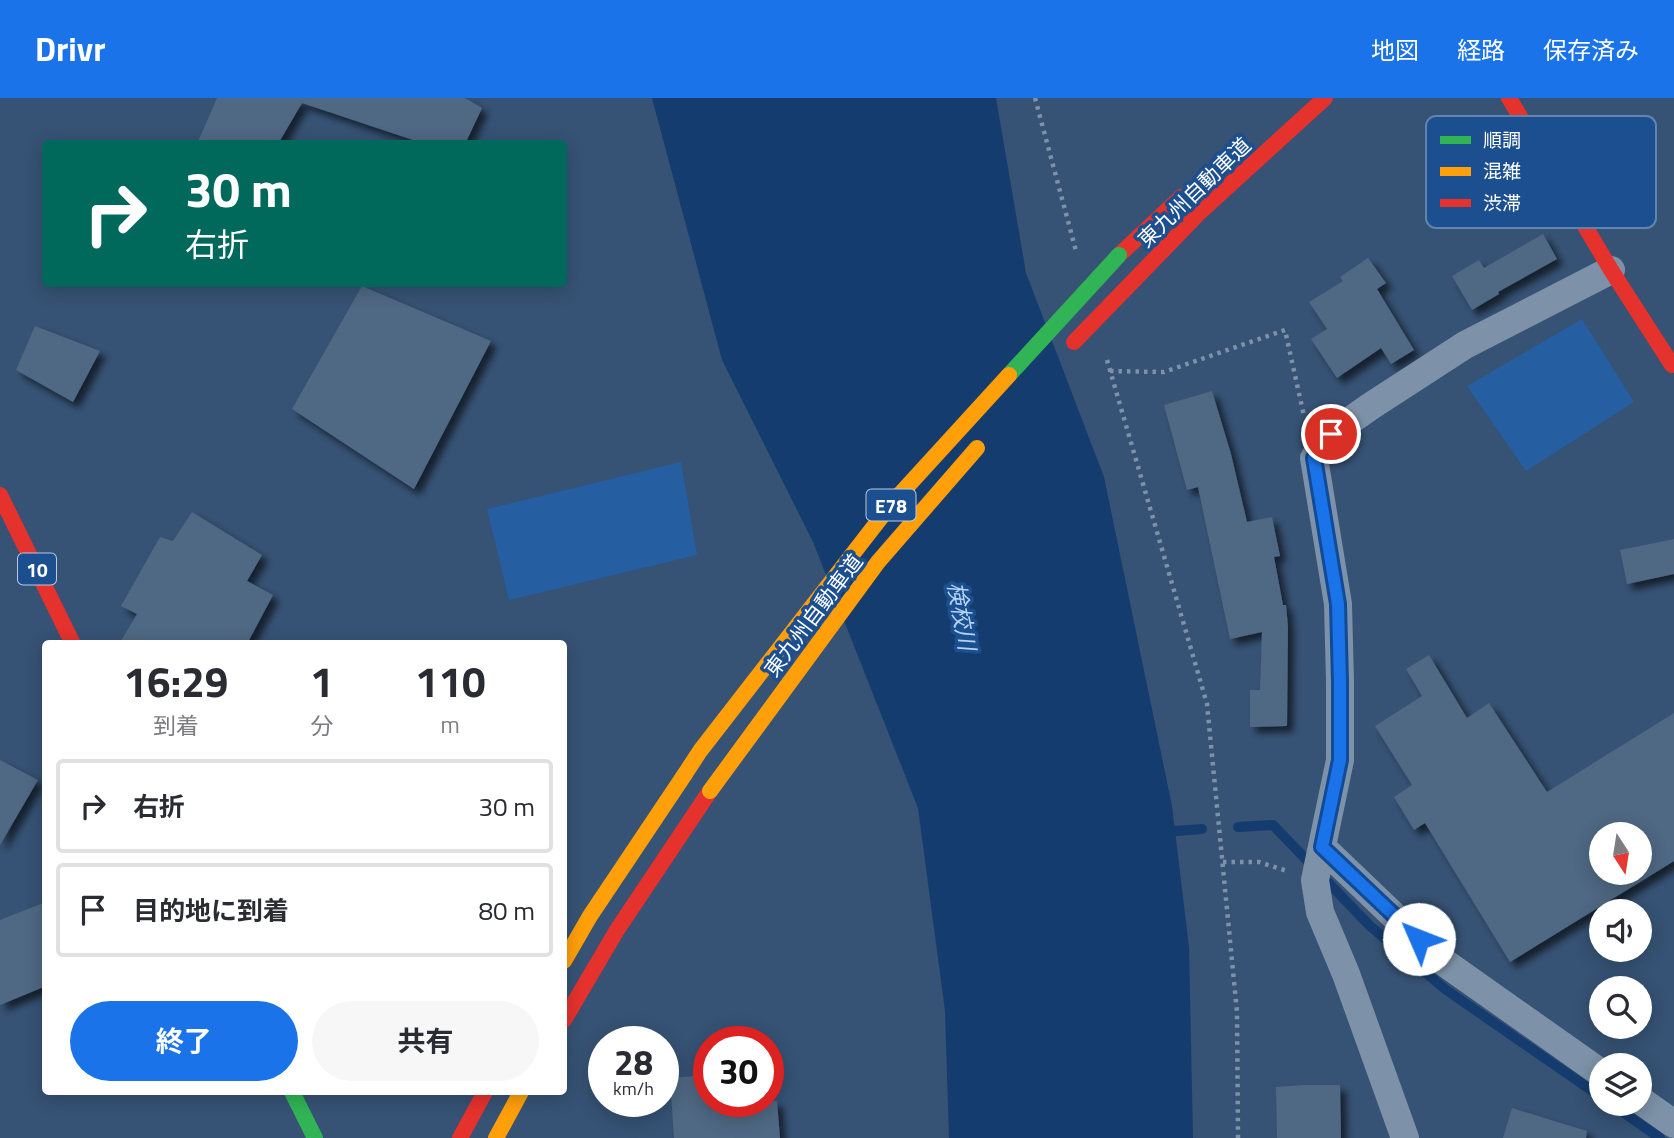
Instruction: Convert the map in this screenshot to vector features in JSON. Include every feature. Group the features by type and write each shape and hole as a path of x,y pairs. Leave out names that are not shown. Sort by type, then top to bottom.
{"main road":[{"name":"東九州自動車道","path":"1066,350 1200,212 1325,98"},
{"path":"1509,98 1520,116"},
{"name":"東九州自動車道","path":"567,956 590,916 700,751 893,502 1119,255 1188,190"},
{"path":"1586,228 1672,365 1674,364"},
{"name":"東九州自動車道","path":"567,1015 617,930 756,726 878,562 984,440"},
{"name":"10","path":"0,495 71,640"},
{"path":"294,1095 315,1138"},
{"path":"460,1138 483,1095"},
{"path":"496,1138 519,1095"}],"street":[{"path":"1405,1138 1346,974 1320,912 1320,861 1340,760 1340,682 1338,604 1314,458 1331,434 1465,345 1611,270"},
{"path":"1320,861 1438,958 1589,1065"},
{"path":"1652,1108 1674,1124"}],"path":[{"path":"1035,98 1077,255"},
{"path":"1110,371 1164,372 1285,330 1314,458"},
{"path":"1106,358 1207,704 1237,1012 1238,1138"},
{"path":"1223,862 1320,861"}],"shaded area":[{"path":"1582,319 1634,402 1526,471 1467,386"},
{"path":"681,462 697,555 509,600 487,509"}],"water":[{"name":"検校川","path":"652,98 996,98 1026,273 1104,477 1172,806 1189,947 1193,1138 949,1138 945,1011 918,808 813,542 722,360"}],"building":[{"path":"217,98 465,98 482,108 467,140 413,140 302,103 280,140 199,140"},
{"path":"1543,234 1557,259 1472,310 1452,276 1479,260 1484,268"},
{"path":"1368,258 1386,283 1377,289 1414,350 1391,364 1381,348 1337,378 1311,339 1327,329 1309,302 1343,281 1340,277"},
{"path":"361,287 491,341 414,489 292,409"},
{"path":"35,326 100,351 73,402 16,370"},
{"path":"1212,391 1247,522 1272,517 1280,556 1274,557 1283,605 1286,605 1288,627 1287,726 1250,727 1250,690 1260,690 1262,632 1230,639 1198,487 1187,490 1164,405"},
{"path":"192,512 262,555 247,581 273,595 249,640 121,640 137,614 121,606 160,537 173,541"},
{"path":"1674,539 1674,574 1627,584 1620,550"},
{"path":"1429,655 1467,718 1489,703 1547,792 1674,713 1674,861 1652,875 1652,822 1589,822 1589,886 1633,886 1612,899 1589,899 1589,913 1510,962 1425,823 1414,830 1394,797 1412,785 1375,726 1422,696 1406,669"},
{"path":"0,760 38,780 0,845"},
{"path":"42,904 42,988 0,1005 0,920"},
{"path":"693,1076 693,1117 778,1117 780,1138 674,1138 673,1117 679,1117 679,1077"},
{"path":"1340,1085 1341,1138 1277,1138 1276,1087"},
{"path":"1512,1108 1587,1131 1586,1138 1503,1138"}],"waterway":[{"path":"1238,827 1273,825 1370,926 1445,989 1589,1089"},
{"path":"1163,832 1202,829"},
{"path":"1628,1116 1660,1138"}],"traffic: fast":[{"path":"1009,375 1119,255"},
{"path":"294,1095 315,1138"}],"traffic: slow":[{"path":"685,774 893,502 1009,375"},
{"path":"710,791 878,562 977,448"},
{"path":"567,956 590,916 685,774"},
{"path":"496,1138 519,1095"}],"traffic: jam":[{"path":"1141,273 1200,212 1325,98"},
{"path":"1509,98 1520,116"},
{"path":"1119,255 1181,197"},
{"path":"1586,228 1672,365 1674,364"},
{"path":"1074,342 1141,273"},
{"path":"0,495 71,640"},
{"path":"567,1015 617,930 710,791"},
{"path":"460,1138 483,1095"}],"route":[{"path":"1331,434 1314,458 1338,604 1340,682 1340,760 1322,847 1419,939"}]}
